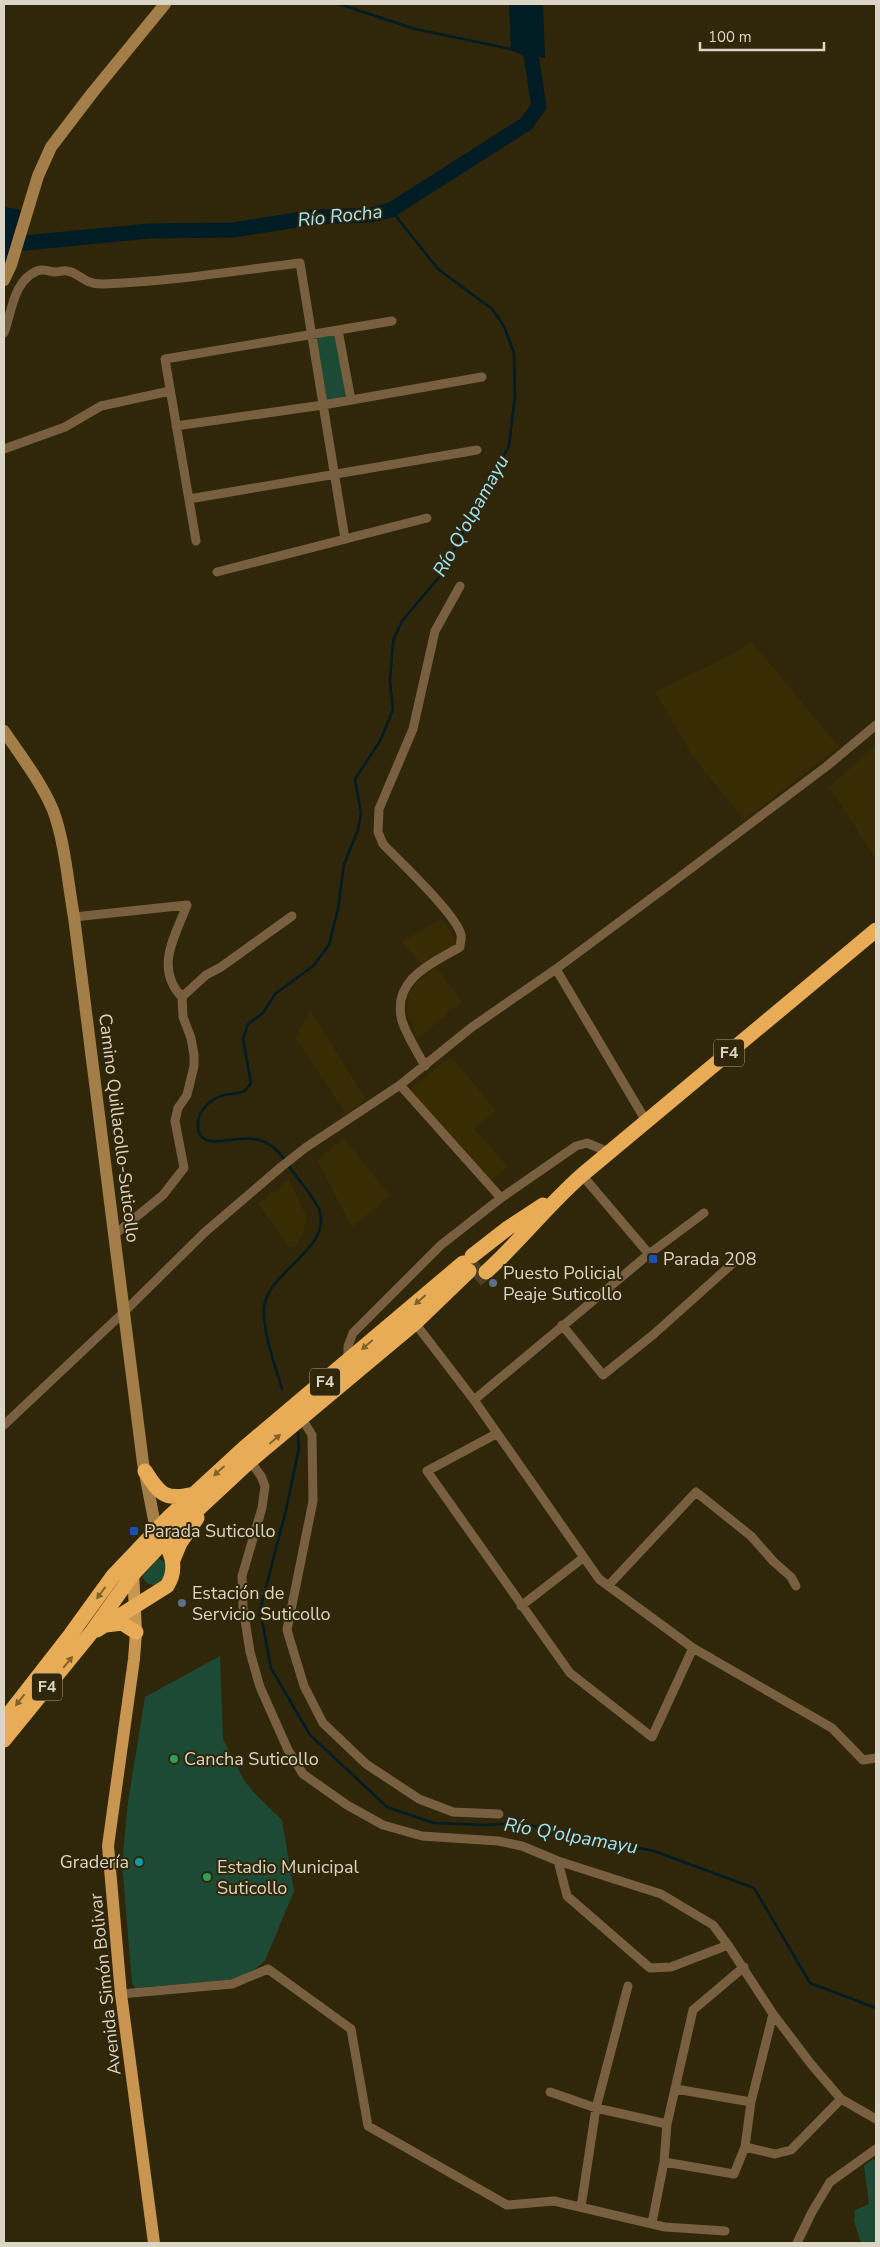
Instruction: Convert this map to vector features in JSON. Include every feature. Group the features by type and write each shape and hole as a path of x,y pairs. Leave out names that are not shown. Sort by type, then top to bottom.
{"highway":[{"name":"F4","path":"4,1740 91,1633 160,1536 194,1494 244,1448 348,1362 474,1268 543,1212 582,1175 876,930"},
{"name":"F4","path":"4,1720 131,1555 160,1536 212,1496 301,1417 415,1323 474,1268 508,1228 563,1192"},
{"path":"145,1472 156,1487 170,1497 178,1498 194,1494"},
{"path":"91,1633 135,1605 154,1596 167,1586 173,1577 173,1560 180,1543 212,1496"},
{"path":"160,1536 173,1560"},
{"path":"104,1625 122,1623 136,1632"}],"main road":[{"path":"4,280 11,265 38,176 51,147 165,4"},
{"name":"Camino Quillacollo-Suticollo","path":"4,731 42,789 53,811 59,834 74,917 145,1472 160,1536"},
{"name":"Avenida Simón Bolivar","path":"131,1555 136,1632 108,1846 121,1994 154,2243"},
{"name":"Avenida Simón Bolivar","path":"136,1632 145,1610 154,1596"}],"street":[{"path":"4,333 16,291 37,270 68,271 91,284 102,284 165,280 300,263 345,539"},
{"path":"196,541 165,359 392,321"},
{"path":"338,330 351,400"},
{"path":"176,426 323,405 482,377"},
{"path":"4,449 65,427 101,406 170,392"},
{"path":"189,499 335,476 477,450"},
{"path":"217,572 428,518"},
{"path":"425,1066 403,1022 400,1006 401,995 406,984 413,976 460,947 461,936 459,929 445,910 383,844 378,832 377,820 384,796 413,729 435,631 460,586"},
{"path":"4,1425 125,1311 204,1233 281,1167 400,1086 472,1027 556,969 827,766 876,725"},
{"path":"74,917 187,905 166,961 174,988 182,997 183,1017 191,1038 194,1055 194,1066 187,1095 178,1108 176,1120 184,1168 163,1195 114,1235"},
{"path":"182,997 206,975 292,916"},
{"path":"556,969 646,1121"},
{"path":"400,1086 501,1198"},
{"path":"348,1362 348,1346 353,1333 441,1245 501,1198 576,1146 587,1143 610,1153"},
{"path":"582,1175 649,1254"},
{"path":"474,1400 649,1254 704,1213"},
{"path":"562,1325 603,1375 654,1334 732,1264"},
{"path":"415,1323 474,1400 599,1579 693,1648 832,1728 863,1760 876,1758"},
{"path":"301,1417 312,1435 313,1501 287,1630 304,1686 323,1723 366,1764 419,1799 454,1812 499,1814"},
{"path":"496,1434 427,1471 570,1674 652,1737 693,1648"},
{"path":"250,1461 261,1476 265,1486 262,1508 242,1576 243,1607 250,1652 260,1687 288,1750 303,1774 347,1805 383,1825 422,1836 498,1841 522,1846 558,1861 661,1894 713,1926 744,1967 773,2014 810,2064 841,2099 876,2119"},
{"path":"608,1586 696,1492 751,1536 773,1561 791,1577 796,1586"},
{"path":"521,1606 583,1558"},
{"path":"558,1861 567,1896 650,1968 671,1967 728,1945"},
{"path":"652,2223 664,2162 668,2124 693,2010 744,1967"},
{"path":"121,1994 232,1984 268,1969 351,2029 368,2126 507,2205 554,2201 652,2223 665,2228 725,2230"},
{"path":"581,2207 596,2108 628,1986"},
{"path":"664,2162 734,2174 745,2147 751,2102 773,2014"},
{"path":"676,2089 751,2102"},
{"path":"550,2092 596,2108 668,2124"},
{"path":"745,2147 775,2154 791,2150 841,2099"},
{"path":"797,2243 812,2212 830,2182 876,2149"}],"shaded area":[{"path":"752,642 839,747 744,820 693,757 655,692 725,658"},
{"path":"876,745 876,859 829,787"},
{"path":"442,919 455,939 454,945 422,964 401,942"},
{"path":"436,967 462,1002 417,1039 407,1013 409,993 417,982"},
{"path":"310,1010 366,1099 346,1114 296,1038"},
{"path":"451,1056 496,1111 474,1128 508,1167 491,1180 410,1089"},
{"path":"344,1138 390,1196 352,1227 317,1161"},
{"path":"289,1179 307,1218 303,1233 295,1248 289,1247 258,1204"}],"green space":[{"path":"335,334 346,398 326,401 315,337"},
{"path":"158,1558 168,1564 169,1574 156,1586 147,1583 142,1577"},
{"name":"Estadio Municipal Suticollo","path":"220,1656 223,1739 244,1780 254,1793 282,1820 294,1891 265,1961 250,1973 228,1980 135,1988 132,1983 122,1863 128,1802 145,1697"},
{"path":"873,2159 876,2162 876,2243 861,2243 854,2221 855,2210 869,2204 864,2166"}],"water":[{"path":"509,4 543,4 545,58 511,49"},
{"path":"4,207 21,210 4,267"}],"waterway":[{"path":"339,4 415,29 511,49 531,57"},
{"name":"Río Rocha","path":"4,245 149,231 233,230 315,217 371,215 391,210 526,124 539,106 523,4"},
{"name":"Río Q'olpamayu","path":"285,1160 274,1148 262,1141 250,1138 209,1141 202,1137 198,1131 200,1114 205,1106 213,1100 247,1089 251,1083 243,1039 248,1024 263,1013 275,994 313,966 329,945 338,909 344,864 358,830 361,813 355,779 380,741 393,710 390,681 393,641 402,621 440,576 509,446 515,396 514,353 504,326 492,309 438,269 391,210"},
{"name":"Río Q'olpamayu","path":"282,1389 265,1329 264,1308 267,1295 285,1272 307,1250 316,1238 321,1226 320,1212 311,1195 288,1165"},
{"name":"Río Q'olpamayu","path":"298,1433 299,1448 286,1510 260,1610 271,1668 310,1735 387,1807 434,1823 485,1825 519,1823 654,1851 754,1888 810,1983 876,2008"}],"tunnel":[{"path":"469,1271 479,1263"},
{"path":"476,1280 486,1272"}],"place":[{"name":"Parada 208","path":"653,1259"},
{"name":"Puesto Policial Peaje Suticollo","path":"493,1283"},
{"name":"Parada Suticollo","path":"134,1531"},
{"name":"Estación de Servicio Suticollo","path":"182,1603"},
{"name":"Cancha Suticollo","path":"174,1759"},
{"name":"Gradería","path":"139,1862"},
{"name":"Estadio Municipal Suticollo","path":"207,1877"}]}
